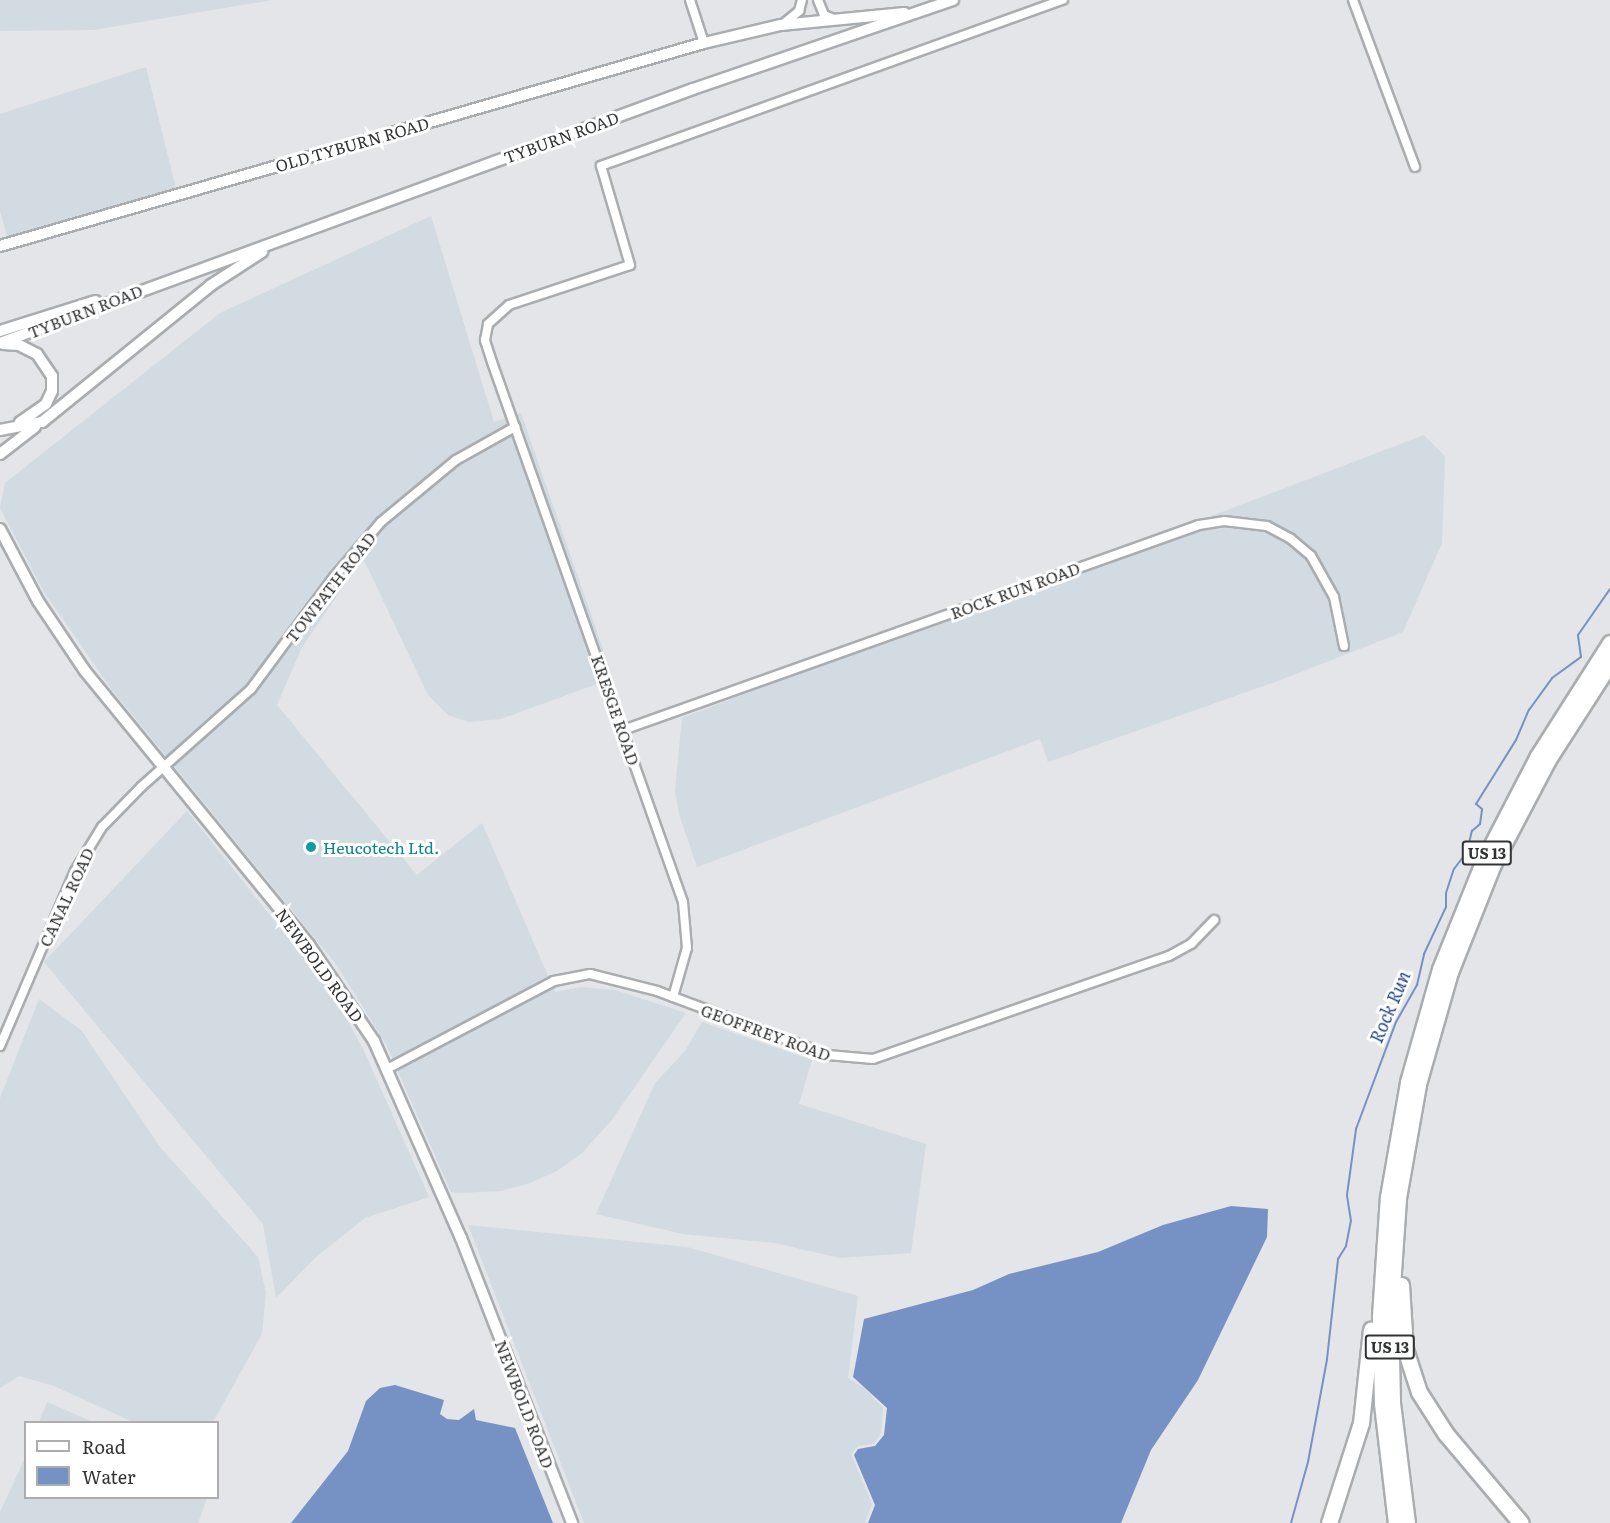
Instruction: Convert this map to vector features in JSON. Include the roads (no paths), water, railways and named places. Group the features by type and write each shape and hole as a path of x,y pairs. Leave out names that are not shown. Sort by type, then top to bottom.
{"highway":[{"name":"US 13","path":"1396,1523 1380,1374 1385,1226 1410,1072 1437,978 1460,914 1519,790 1610,643"},
{"name":"US 13","path":"1407,1523 1395,1431 1390,1344 1393,1257 1402,1170 1425,1056 1470,918 1528,795 1610,663"},
{"path":"1402,1170 1401,1315 1410,1370 1439,1425 1521,1523"},
{"path":"1329,1523 1349,1471 1361,1423 1374,1289 1385,1226"}],"main road":[{"name":"TYBURN ROAD","path":"0,344 170,279 693,89 953,0"},
{"name":"OLD TYBURN ROAD","path":"0,246 704,43 781,25 922,11"},
{"path":"0,454 211,285 285,239"},
{"name":"TYBURN ROAD","path":"0,331 170,279"},
{"path":"0,344 19,345 37,354 49,367 53,383 46,404 33,417 18,423 0,422"},
{"path":"0,430 42,422"},
{"name":"NEWBOLD ROAD","path":"0,530 60,637 162,768 309,945 353,1007 387,1069 461,1238 572,1523"}],"street":[{"path":"690,0 704,43"},
{"path":"781,25 795,16 802,0"},
{"path":"819,0 824,15 835,19"},
{"name":"KRESGE ROAD","path":"673,997 686,955 687,919 624,730 485,340 491,320 509,305 630,265 601,166 1063,0"},
{"path":"1353,0 1415,167"},
{"name":"TOWPATH ROAD","path":"162,768 251,689 334,577 381,522 456,460 515,427"},
{"name":"ROCK RUN ROAD","path":"624,730 1199,525 1224,521 1267,526 1291,539 1311,556 1334,597 1344,646"},
{"name":"CANAL ROAD","path":"0,1047 83,856 113,814 162,768"},
{"name":"GEOFFREY ROAD","path":"387,1069 566,977 602,975 673,997 828,1055 873,1059 1169,956 1192,943 1214,920"}],"water":[{"path":"1231,1206 1268,1209 1267,1237 1198,1380 1151,1450 1121,1523 868,1523 875,1505 854,1455 858,1449 875,1446 884,1435 887,1408 853,1377 864,1319 973,1290 1009,1274 1098,1252 1163,1225"},
{"path":"395,1385 444,1400 440,1414 447,1419 459,1420 474,1409 476,1420 515,1428 553,1523 291,1523 348,1451 366,1401 380,1388"}],"waterway":[{"name":"Rock Run","path":"1291,1523 1308,1462 1327,1359 1338,1259 1346,1246 1351,1221 1347,1195 1356,1129 1396,1022 1417,985 1424,954 1446,907 1446,893 1454,869 1467,852 1472,831 1480,824 1482,809 1476,804 1516,740 1529,710 1552,678 1581,657 1578,635 1610,589"}],"place":[{"name":"Heucotech Ltd.","path":"311,847"}]}
